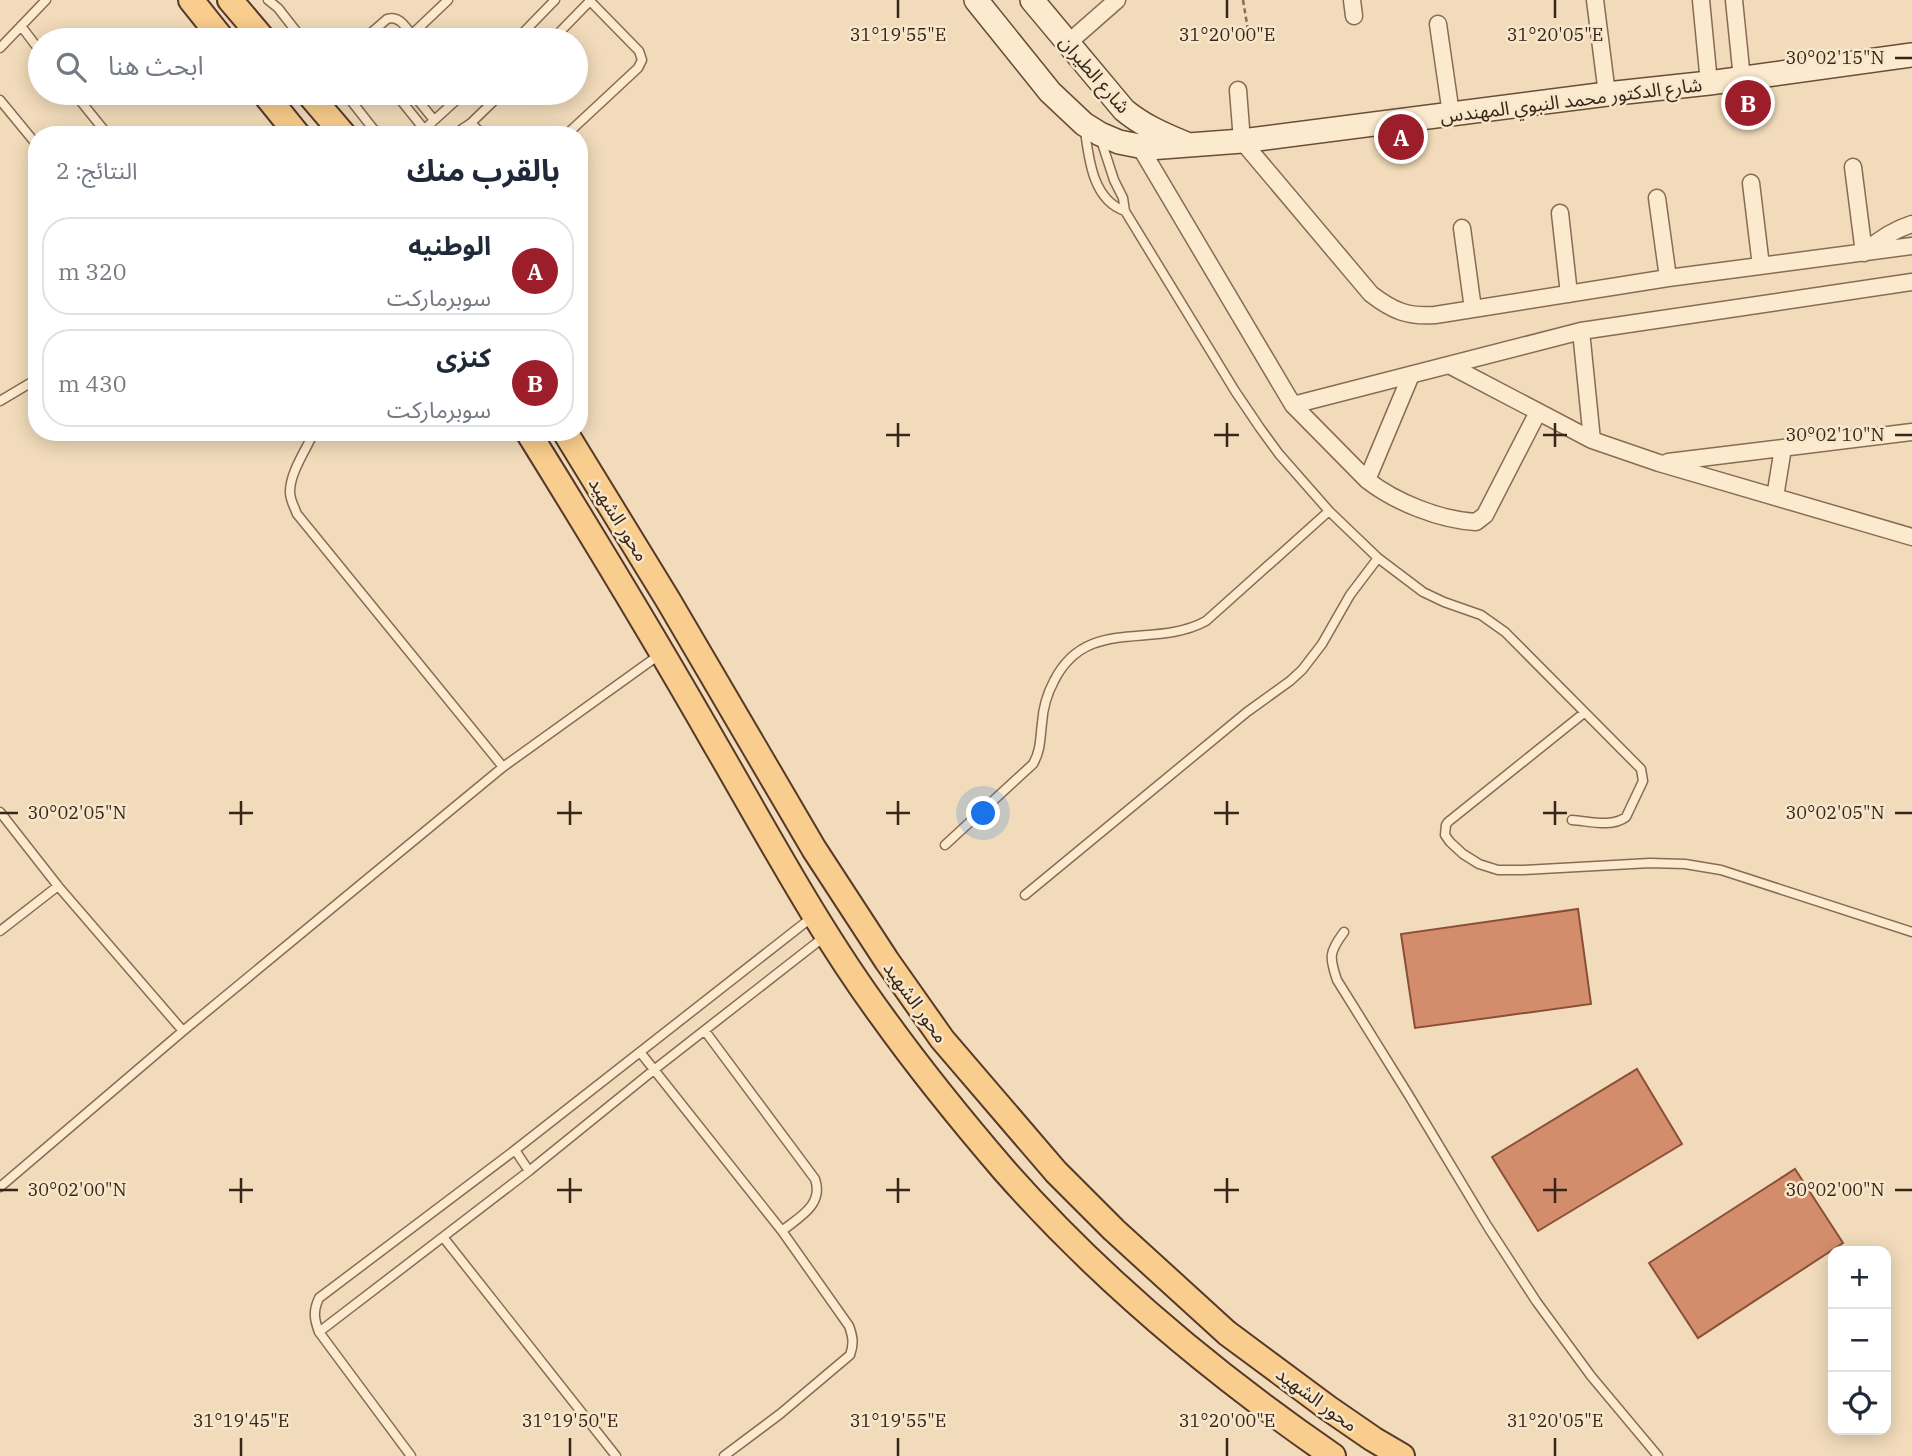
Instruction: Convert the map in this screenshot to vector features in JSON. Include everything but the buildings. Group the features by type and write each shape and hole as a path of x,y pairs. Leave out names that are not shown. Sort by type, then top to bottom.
{"main road":[{"path":"191,0 213,28"},
{"path":"230,0 254,28"},
{"name":"شارع الطيران","path":"976,0 1050,92 1091,129 1140,147 1187,145"},
{"name":"شارع الطيران","path":"1032,0 1124,110 1157,132 1187,145"},
{"name":"شارع الدكتور محمد النبوي المهندس","path":"1187,145 1242,141 1742,79 1912,55"},
{"path":"1091,129 1110,116 1109,93"},
{"path":"274,105 291,126"},
{"path":"318,105 336,126"},
{"name":"محور الشهيد","path":"534,441 663,652 821,925 879,1013 940,1092 1005,1171 1113,1282 1175,1336 1333,1456"},
{"name":"محور الشهيد","path":"571,441 668,600 814,849 942,1039 1056,1172 1114,1230 1206,1314 1227,1333 1328,1408 1402,1456"}],"street":[{"path":"1068,43 1117,0"},
{"path":"1595,0 1607,94"},
{"path":"1701,0 1709,83"},
{"path":"1734,0 1742,79"},
{"path":"1438,24 1451,114"},
{"path":"1238,90 1242,141 1371,294 1385,305 1418,316 1668,278 1912,246"},
{"path":"1140,147 1293,405 1367,480 1393,498 1462,521 1476,522 1485,515 1538,412"},
{"path":"1853,167 1864,253"},
{"path":"1751,183 1761,267"},
{"path":"1657,198 1668,278"},
{"path":"1560,213 1569,294"},
{"path":"1864,253 1893,230 1912,223"},
{"path":"1462,228 1473,309"},
{"path":"1293,405 1581,331 1912,282"},
{"path":"1581,331 1592,440"},
{"path":"1449,365 1592,440 1660,463 1912,537"},
{"path":"1367,480 1411,375"},
{"path":"1660,463 1912,432"},
{"path":"1775,497 1783,448"}],"lane":[{"path":"0,48 46,0"},
{"path":"268,0 294,28"},
{"path":"418,28 448,0"},
{"path":"528,28 555,0"},
{"path":"563,28 589,1 639,51 642,60 638,68 576,126"},
{"path":"377,28 391,18 399,20 404,28"},
{"path":"20,26 28,36"},
{"path":"0,100 28,134"},
{"path":"84,105 101,126"},
{"path":"354,105 371,126"},
{"path":"403,105 417,126"},
{"path":"422,105 435,120"},
{"path":"428,126 451,105"},
{"path":"466,126 490,105"},
{"path":"471,123 474,126"},
{"path":"1091,129 1090,163 1096,182 1113,205 1125,211"},
{"path":"1091,129 1123,198 1125,211 1260,428 1279,454 1329,510 1378,558 1433,598 1494,622 1642,769 1643,780 1626,817 1612,823 1572,820"},
{"path":"0,401 28,384"},
{"path":"310,441 290,490 297,514 503,767"},
{"path":"945,845 1033,764 1040,749 1043,710 1047,696 1060,670 1074,654 1108,638 1175,633 1196,627 1206,621 1329,510"},
{"path":"1025,895 1302,670 1322,644 1350,595 1378,558"},
{"path":"0,1187 183,1031 503,767 663,652"},
{"path":"1584,713 1448,822 1445,835 1463,855 1498,870 1650,863 1685,864 1721,870 1912,932"},
{"path":"0,812 58,886 183,1031"},
{"path":"0,931 58,886"},
{"path":"319,1332 529,1171 705,1031 821,925"},
{"path":"411,1456 319,1332 314,1320 318,1298 640,1052 821,925"},
{"path":"1344,932 1333,947 1331,964 1350,1002 1536,1301 1591,1376 1658,1456"},
{"path":"705,1031 815,1179 818,1187 817,1198 810,1208 782,1231"},
{"path":"640,1052 782,1231 849,1326 852,1335 850,1355 780,1415 724,1456"},
{"path":"515,1150 529,1171"},
{"path":"443,1237 616,1456"}],"path":[{"path":"1242,0 1250,43"}],"place":[{"name":"كنزى","path":"1748,103"},
{"name":"الوطنيه","path":"1401,137"}]}
